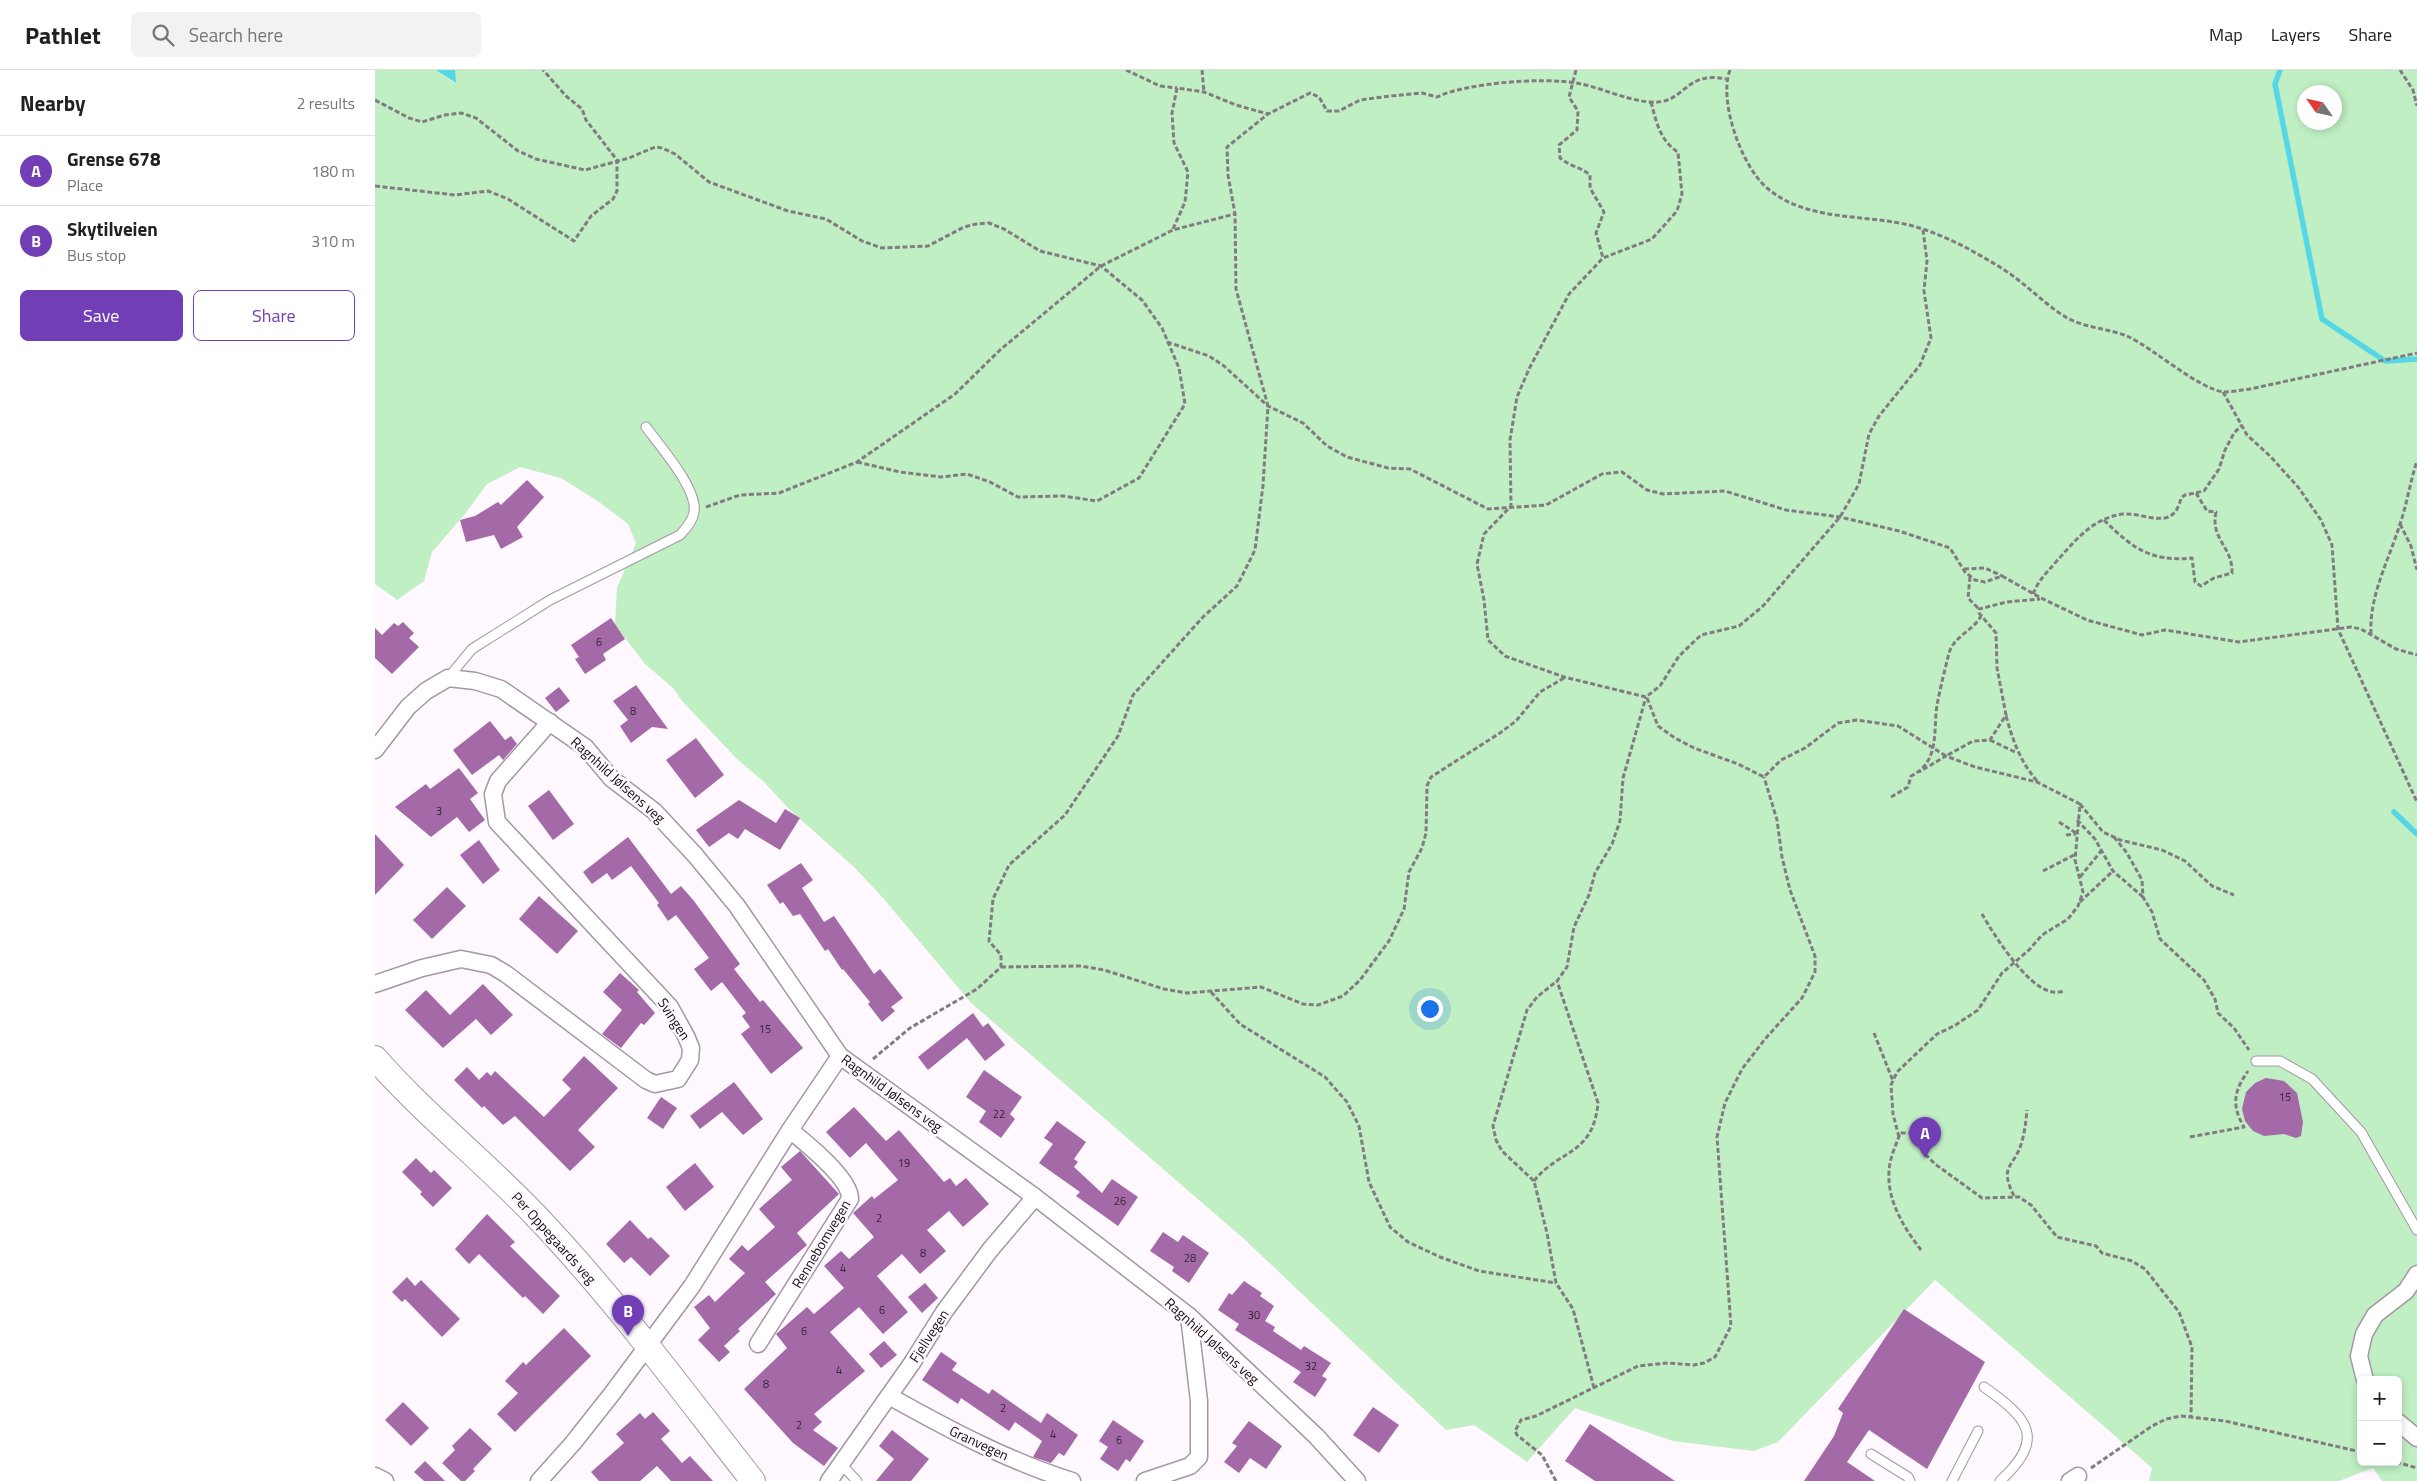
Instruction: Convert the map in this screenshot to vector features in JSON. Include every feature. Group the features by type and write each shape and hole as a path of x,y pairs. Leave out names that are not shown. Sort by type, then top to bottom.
{"street":[{"name":"Ragnhild Jølsens veg","path":"448,678 475,681 501,689 585,747 612,779 655,811 695,855 737,906 840,1056 1035,1197 1189,1316 1316,1436 1357,1481"},
{"path":"375,750 408,707 426,691 448,678"},
{"name":"Svingen","path":"375,984 441,963 461,959 479,962 506,974 646,1080 655,1084 665,1082 678,1079 685,1071 690,1060 691,1048 670,1007 497,822 493,794 498,781 551,722"},
{"path":"539,1481 573,1443 692,1286 840,1056"},
{"name":"Per Oppegaards veg","path":"375,1058 401,1086 539,1218 648,1346 753,1481"},
{"name":"Rennebomvegen","path":"758,1344 850,1199 851,1192 846,1184 812,1148 791,1130"},
{"name":"Fjellvegen","path":"829,1481 889,1396 944,1312 990,1250 1035,1197"},
{"path":"2364,1376 2359,1356 2364,1334 2375,1315 2406,1291 2417,1274"},
{"path":"1145,1481 1190,1466 1199,1457 1199,1401 1189,1316"},
{"name":"Granvegen","path":"889,1396 960,1436 1050,1474 1072,1481"},
{"path":"2402,1425 2417,1438"},
{"path":"375,1476 385,1481"}],"lane":[{"path":"448,678 472,650 550,600 680,535 690,524 695,511 692,492 646,427"},
{"path":"2256,1061 2279,1061 2312,1079 2361,1132 2417,1230"},
{"path":"1984,1387 2012,1407 2021,1418 2028,1435 2026,1449 2018,1464 2000,1481"},
{"path":"1952,1481 1978,1431"},
{"path":"1871,1454 1908,1477 1910,1481"},
{"path":"842,1465 857,1481"}],"path":[{"path":"375,186 455,195 488,191 508,200 574,241 591,216 613,199 617,191 617,160 586,120 582,108 566,96 543,70"},
{"path":"1126,70 1159,86 1204,92 1236,105 1269,114"},
{"path":"1202,70 1204,92"},
{"path":"1576,70 1575,82 1569,97 1578,111 1577,130 1559,145 1560,158 1573,168 1584,169 1590,175 1590,188 1604,212 1596,233 1603,258"},
{"path":"1730,70 1726,79 1728,108 1736,139 1766,187 1788,202 1811,211 1895,222 1958,243 1986,258 2014,277 2044,303 2066,318 2127,336 2205,384 2222,392 2250,389 2417,353"},
{"path":"2400,70 2413,90 2417,106"},
{"path":"1697,75 1705,73 1726,79"},
{"path":"1001,967 1001,955 989,941 993,899 1009,865 1065,815 1118,736 1133,695 1203,617 1237,586 1255,550 1263,485 1268,406 1236,289 1235,214 1228,176 1227,147 1269,114 1310,93 1319,97 1327,111 1339,111 1360,100 1422,93 1437,97 1447,92 1483,84 1575,82 1651,102 1674,96 1689,78"},
{"path":"1173,230 1185,202 1188,172 1174,143 1172,113 1177,88"},
{"path":"375,100 409,118 422,122 445,115 461,113 476,118 518,151 536,159 585,170 629,158 655,147 662,148 675,154 709,182 788,211 826,219 862,242 882,248 928,246 964,227 989,223 1004,229 1040,251 1101,266 1142,300 1162,328 1179,368 1185,404 1139,478 1097,500 1063,496 1018,497 990,482 967,474 941,477 857,462"},
{"path":"1646,697 1564,677 1505,656 1488,640 1484,600 1477,564 1484,534 1511,506 1510,440 1517,397 1529,369 1569,294 1603,258 1652,239 1677,210 1682,194 1678,152 1669,146 1658,128 1651,102"},
{"path":"695,511 740,495 779,493 857,462 955,394 1000,350 1101,266 1173,230 1235,214"},
{"path":"1594,1388 1573,1309 1555,1283 1547,1233 1534,1181 1502,1151 1496,1140 1493,1126 1527,1010 1537,997 1557,981 1567,967 1574,926 1589,896 1595,873 1612,844 1620,821 1623,778 1646,697 1659,686 1679,656 1701,635 1739,626 1763,606 1840,518 1859,484 1869,434 1879,416 1920,365 1931,338 1924,291 1927,261 1923,230"},
{"path":"1167,342 1209,356 1224,366 1268,406 1303,423 1327,446 1347,458 1388,468 1410,469 1488,509 1546,505 1602,474 1622,472 1647,490 1663,494 1725,491 1786,510 1840,518 1899,531 1950,548 1970,577 1985,582 2002,576"},
{"path":"2222,392 2247,435 2270,456 2299,488 2321,520 2332,545 2338,629 2417,802"},
{"path":"2033,594 2040,578 2074,540 2090,527 2104,520 2125,514 2165,518 2173,515 2179,507 2181,498 2185,495 2204,491 2219,469 2225,450 2234,433 2242,425"},
{"path":"2371,634 2370,614 2385,562 2400,524 2417,461"},
{"path":"2104,520 2127,543 2146,552 2171,560 2193,558 2195,582 2201,586 2214,578 2232,573 2233,561 2214,524 2216,512 2207,511 2196,493"},
{"path":"2400,524 2411,546 2417,570"},
{"path":"1963,569 1985,568 2087,620 2141,635 2165,630 2239,642 2351,627 2371,634 2396,649 2417,655"},
{"path":"1970,577 1968,598 1979,609 1981,616 1996,633 1997,668 2006,715 2018,753 2024,765 2037,782"},
{"path":"1979,609 2007,602 2041,598"},
{"path":"1919,772 1928,762 1933,749 1937,706 1953,642 1967,632 1981,616"},
{"path":"859,1070 910,1028 977,989 1001,967 1081,966 1104,970 1164,989 1187,993 1211,992 1243,986 1261,987 1303,1004 1318,1005 1343,996 1360,980 1389,942 1404,909 1409,872 1426,833 1427,786 1431,777 1500,733 1516,720 1540,692 1564,677"},
{"path":"1556,1481 1542,1455 1517,1436 1517,1424 1521,1420 1536,1416 1638,1366 1668,1363 1694,1365 1705,1363 1715,1357 1731,1326 1717,1137 1725,1103 1742,1069 1765,1039 1802,998 1815,972 1815,956 1790,890 1782,857 1777,820 1765,777 1738,764 1693,748 1669,734 1658,726 1646,697"},
{"path":"1990,740 2006,715"},
{"path":"1765,777 1781,760 1805,748 1838,723 1857,720 1898,726 1946,756 1975,767 2037,782 2080,804 2103,832 2114,837 2162,850 2185,861 2212,886 2233,895"},
{"path":"1891,797 1908,787 1911,776 1973,741 1990,740 2018,753"},
{"path":"2079,903 2083,892 2075,854 2080,804"},
{"path":"2077,819 2095,839 2113,871 2143,897 2152,912 2160,939 2204,980 2215,999 2218,1013 2234,1028 2256,1061 2238,1085 2235,1100 2244,1127 2190,1137"},
{"path":"2059,822 2076,834"},
{"path":"2066,836 2076,834"},
{"path":"2114,837 2127,853 2142,880 2143,897"},
{"path":"2079,878 2101,851"},
{"path":"2043,871 2075,854"},
{"path":"1899,1137 1893,1114 1891,1085 1897,1072 1937,1034 1954,1026 1978,1010 2002,973 2029,950 2042,935 2068,919 2079,903 2113,871"},
{"path":"1982,914 1991,930 2025,974 2046,990 2065,991"},
{"path":"1534,1181 1543,1170 1569,1155 1584,1142 1597,1118 1598,1103 1557,981"},
{"path":"1211,992 1240,1024 1325,1077 1347,1102 1359,1126 1369,1182 1390,1227 1408,1242 1439,1257 1479,1271 1555,1283"},
{"path":"1874,1033 1881,1048 1885,1066 1893,1081"},
{"path":"2027,1110 2022,1144 2006,1172 2007,1184 2014,1196 2031,1205 2057,1237 2096,1246 2102,1253 2132,1262 2145,1269 2179,1312 2192,1347 2191,1416"},
{"path":"1921,1250 1903,1226 1895,1205 1889,1180 1890,1164 1900,1133 1914,1133 1923,1152 1935,1164 1982,1198 1997,1199 2014,1196"},
{"path":"2074,1479 2152,1426 2166,1419 2191,1416 2225,1421 2357,1451"},
{"path":"2402,1464 2417,1468"}],"green space":[{"path":"375,70 436,70 455,83 455,70 2417,70 2417,1481 2382,1481 2373,1468 2339,1481 2149,1481 2152,1468 1935,1280 1778,1442 1754,1451 1673,1441 1575,1408 1527,1462 1474,1425 1446,1430 1243,1238 971,1003 883,898 854,867 790,810 763,781 737,759 682,701 673,688 645,664 615,625 617,588 636,543 628,524 599,502 561,478 520,467 487,484 465,514 432,552 424,581 397,600 375,584"}],"water":[{"path":"436,70 455,70 456,83"}],"building":[{"path":"527,480 544,497 517,527 523,537 501,549 494,535 466,542 460,520 475,516 498,502 501,505"},
{"path":"611,618 625,639 603,654 606,660 585,674 575,659 579,657 571,645"},
{"path":"403,622 414,633 409,638 419,647 392,674 375,658 375,628 382,635 394,623 398,626"},
{"path":"636,685 668,729 652,727 631,743 620,726 628,720 613,701"},
{"path":"559,687 570,701 556,712 545,698"},
{"path":"490,721 505,740 511,736 517,744 503,760 499,755 472,775 453,750"},
{"path":"696,738 724,775 695,798 666,760"},
{"path":"459,768 478,793 470,799 485,820 469,832 457,817 431,837 395,807 426,784 430,789"},
{"path":"549,790 574,824 553,840 528,806"},
{"path":"739,800 776,823 785,809 800,818 780,850 745,829 738,839 729,833 709,847 696,830"},
{"path":"375,834 404,865 375,895"},
{"path":"628,837 671,894 681,886 694,901 740,964 734,969 760,1002 763,1000 803,1048 771,1074 741,1034 750,1027 742,1016 746,1013 722,982 711,991 694,969 709,958 676,915 668,921 657,905 659,903 631,866 612,880 607,873 592,884 583,872"},
{"path":"479,840 500,870 483,884 460,855"},
{"path":"801,863 813,880 802,888 824,922 834,916 874,974 880,969 903,998 891,1007 895,1011 882,1022 868,1004 870,1002 842,970 828,949 825,951 800,914 793,916 783,902 780,904 767,885"},
{"path":"447,887 466,906 432,939 413,920"},
{"path":"539,896 578,931 557,954 519,919"},
{"path":"620,973 639,990 637,992 655,1013 644,1025 641,1023 621,1048 602,1034 622,1010 603,992"},
{"path":"483,984 513,1015 491,1035 476,1019 443,1048 405,1010 426,990 450,1015"},
{"path":"973,1013 983,1027 988,1023 1005,1045 985,1061 967,1038 928,1070 918,1057"},
{"path":"584,1056 618,1088 578,1130 595,1147 570,1171 515,1116 503,1125 484,1106 482,1108 454,1080 467,1067 479,1080 487,1072 491,1076 495,1071 544,1117 571,1089 562,1080"},
{"path":"984,1070 1022,1097 1010,1114 1015,1119 1001,1138 979,1122 986,1111 966,1097"},
{"path":"2266,1078 2284,1081 2297,1093 2303,1122 2301,1136 2296,1138 2284,1134 2264,1136 2253,1131 2245,1121 2242,1109 2246,1092 2255,1083"},
{"path":"734,1082 763,1119 743,1135 722,1112 700,1129 690,1116"},
{"path":"661,1097 677,1108 663,1129 647,1118"},
{"path":"854,1107 886,1141 899,1130 944,1182 950,1178 956,1186 966,1178 989,1204 963,1227 949,1211 927,1230 946,1251 920,1274 902,1254 877,1276 908,1312 883,1334 859,1307 830,1332 865,1371 814,1414 822,1422 813,1430 838,1448 824,1466 793,1443 744,1389 787,1348 776,1334 807,1307 814,1314 844,1288 824,1266 841,1251 849,1259 874,1237 853,1213 872,1196 874,1199 898,1180 866,1143 850,1158 826,1132"},
{"path":"1057,1121 1086,1142 1074,1159 1078,1162 1074,1167 1102,1193 1112,1179 1138,1197 1118,1226 1076,1196 1080,1192 1039,1163 1053,1144 1044,1138"},
{"path":"800,1151 839,1194 797,1233 807,1245 765,1282 776,1294 738,1329 740,1331 724,1346 730,1352 719,1362 698,1340 710,1328 694,1307 709,1295 715,1302 745,1273 729,1259 742,1245 748,1251 775,1227 759,1209 792,1180 781,1167"},
{"path":"416,1158 431,1173 434,1170 452,1188 433,1207 420,1194 422,1192 402,1172"},
{"path":"695,1163 714,1187 685,1211 666,1187"},
{"path":"487,1214 515,1242 510,1246 560,1296 543,1314 525,1296 523,1298 479,1254 469,1264 455,1249"},
{"path":"630,1220 648,1239 651,1237 670,1256 650,1276 631,1257 624,1263 606,1244"},
{"path":"1163,1232 1178,1242 1183,1235 1209,1253 1189,1283 1172,1271 1174,1267 1150,1251"},
{"path":"407,1277 415,1286 421,1280 460,1319 442,1337 405,1299 402,1302 392,1292"},
{"path":"1244,1281 1262,1293 1260,1296 1274,1306 1265,1321 1275,1327 1273,1331 1301,1350 1304,1346 1331,1363 1322,1376 1327,1379 1315,1397 1293,1382 1301,1372 1235,1330 1239,1324 1218,1310 1229,1293 1232,1295"},
{"path":"925,1283 938,1298 922,1313 908,1297"},
{"path":"1904,1309 1985,1362 1927,1469 1869,1430 1847,1462 1875,1481 1804,1481 1834,1436 1843,1413 1838,1409"},
{"path":"564,1328 591,1356 515,1432 497,1414 518,1393 505,1381 523,1362 526,1365"},
{"path":"884,1341 897,1355 881,1368 869,1354"},
{"path":"941,1352 957,1363 952,1370 989,1394 992,1389 1041,1423 1047,1413 1078,1435 1064,1456 1059,1453 1051,1463 1033,1457 1042,1441 1015,1422 1009,1431 961,1398 958,1404 922,1380"},
{"path":"403,1402 429,1428 411,1446 385,1420"},
{"path":"1373,1407 1399,1425 1379,1453 1353,1435"},
{"path":"653,1412 670,1431 661,1439 682,1463 690,1456 713,1481 671,1481 657,1466 640,1481 599,1481 591,1472 624,1443 616,1434 640,1413 645,1419"},
{"path":"1113,1420 1144,1441 1130,1462 1126,1459 1118,1471 1100,1459 1108,1447 1099,1441"},
{"path":"1249,1421 1282,1446 1266,1469 1250,1458 1239,1473 1224,1462 1237,1446 1232,1443"},
{"path":"1590,1424 1675,1481 1595,1481 1565,1461"},
{"path":"470,1428 492,1449 473,1469 475,1471 465,1481 461,1481 442,1463 455,1450 452,1446"},
{"path":"892,1430 929,1459 911,1481 876,1481 894,1459 879,1446"},
{"path":"425,1461 445,1481 424,1481 414,1472"}],"waterway":[{"path":"2280,70 2275,84 2322,319 2385,361 2417,359"},
{"path":"2394,812 2417,834"}],"place":[{"name":"Grense 678","path":"1925,1158"},
{"name":"Skytilveien","path":"628,1336"}]}
